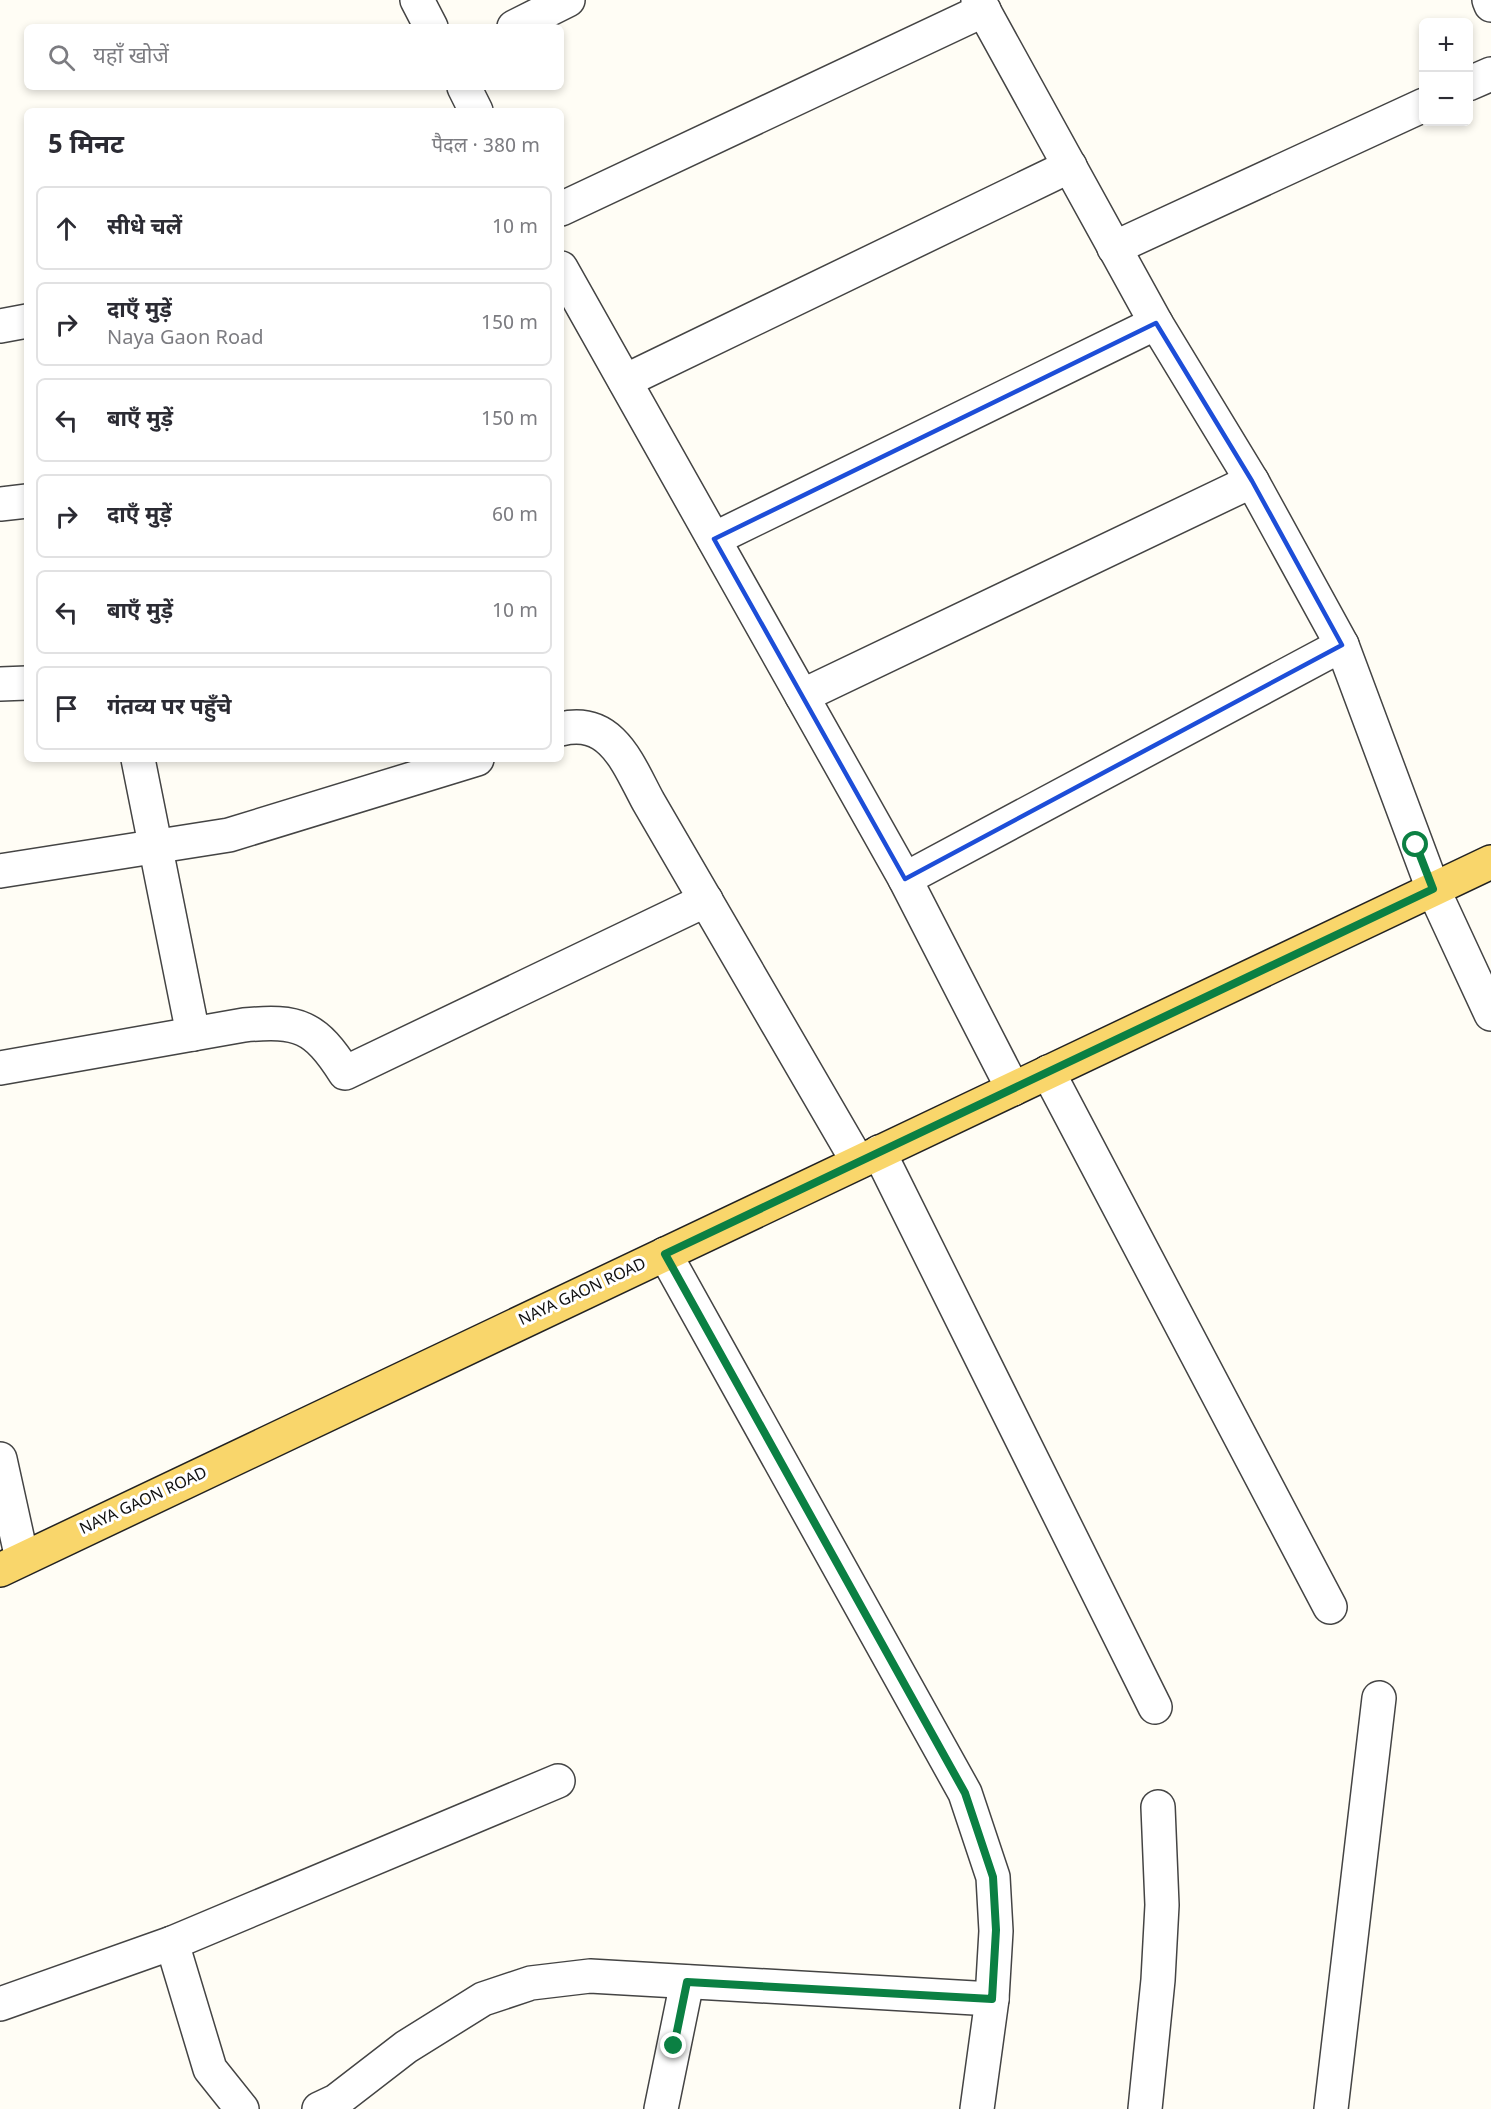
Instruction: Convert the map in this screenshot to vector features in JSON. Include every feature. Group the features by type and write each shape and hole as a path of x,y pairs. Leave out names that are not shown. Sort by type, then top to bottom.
{"main road":[{"name":"NAYA GAON ROAD","path":"11,1565 1491,862"}],"street":[{"path":"417,0 429,24"},
{"path":"520,24 568,0"},
{"path":"1489,0 1491,5"},
{"path":"564,208 981,5 1156,323 1252,481 1342,645 1433,889 1491,1014"},
{"path":"1473,82 1491,74"},
{"path":"466,90 474,108"},
{"path":"1114,248 1419,107"},
{"path":"625,381 1070,166"},
{"path":"564,273 905,879 1012,1089"},
{"path":"0,326 24,322"},
{"path":"714,539 1156,323"},
{"path":"802,696 1252,481"},
{"path":"0,504 24,501"},
{"path":"905,879 1342,645"},
{"path":"0,684 24,683"},
{"path":"564,728 572,726 588,728 607,736 618,749 706,900 869,1157 1155,1707"},
{"path":"139,762 193,1034"},
{"path":"0,871 229,835 467,762"},
{"path":"0,1068 193,1034 265,1023 283,1023 302,1027 321,1040 345,1073 706,900"},
{"path":"1048,1072 1330,1607"},
{"path":"665,1254 965,1793 993,1877 996,1930 992,1999 977,2109"},
{"path":"0,1459 11,1565"},
{"path":"1331,2109 1379,1698"},
{"path":"0,2004 172,1943 558,1781"},
{"path":"1145,2109 1158,1980 1162,1905 1158,1807"},
{"path":"172,1943 210,2069 241,2108"},
{"path":"319,2109 336,2101 406,2047 483,1999 531,1983 590,1977 992,1999"},
{"path":"661,2109 687,1982"}],"highlighted area":[{"path":"1156,323 1252,481 1342,645 905,879 714,539"}],"route":[{"path":"674,2046 687,1982 992,1999 996,1930 993,1877 965,1793 665,1254 1433,889 1416,845"}]}
